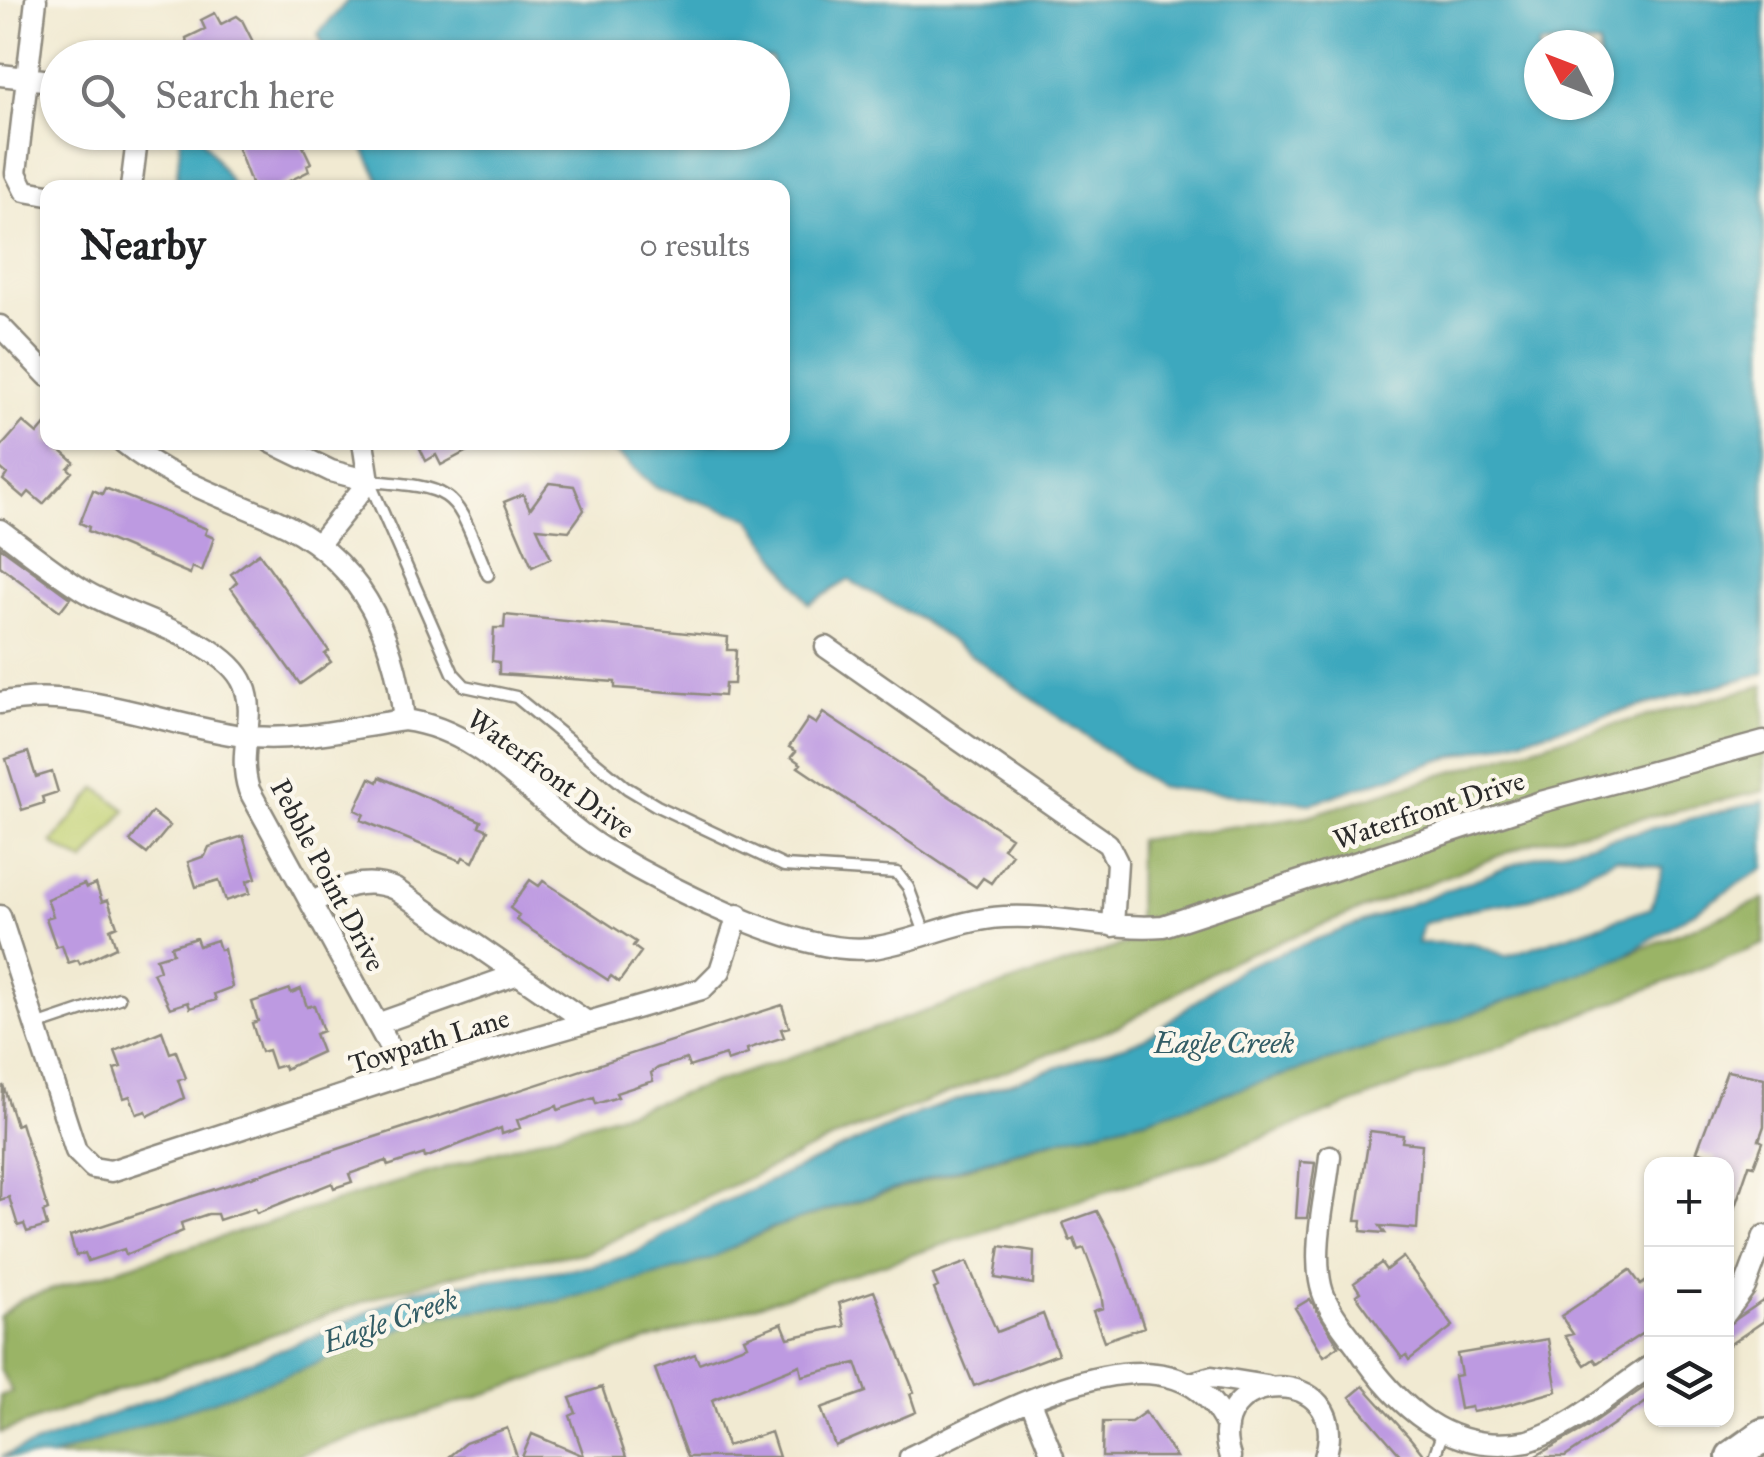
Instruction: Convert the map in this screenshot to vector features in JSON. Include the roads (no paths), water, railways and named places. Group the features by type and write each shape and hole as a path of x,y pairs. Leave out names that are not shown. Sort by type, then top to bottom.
{"main road":[{"path":"1733,1457 1764,1435"}],"street":[{"path":"36,0 16,177 25,191 40,194"},
{"path":"0,74 40,80"},
{"path":"132,180 136,150"},
{"path":"0,326 40,368"},
{"path":"135,450 176,477 276,520 318,545 348,572 378,616 398,666 404,720"},
{"path":"288,450 331,471 369,481"},
{"path":"318,545 369,481 364,450"},
{"name":"Pebble Point Drive","path":"0,530 84,591 228,662 244,684 248,701 243,767 249,790 405,1075"},
{"path":"826,648 1112,848 1118,880 1113,926"},
{"name":"Waterfront Drive","path":"0,703 32,698 75,702 270,738 404,720 439,728 473,745 550,811 603,848 784,936 834,947 871,948 975,920 1022,916 1113,926 1163,926 1540,802 1764,742"},
{"path":"311,903 334,891 376,881 395,888 587,1022"},
{"name":"Towpath Lane","path":"36,1026 74,1146 92,1168 118,1170 405,1075 706,986 727,957 738,915"},
{"path":"0,916 36,1026"},
{"path":"377,1024 518,974"},
{"path":"1330,1156 1319,1269 1323,1294 1393,1398 1415,1419 1442,1434 1521,1450 1644,1370"},
{"path":"1734,1305 1755,1285 1764,1236"},
{"path":"910,1457 1066,1386 1110,1374 1146,1374 1190,1383 1212,1377 1291,1387 1316,1402 1327,1423 1326,1454"},
{"path":"1190,1383 1227,1427"},
{"path":"1230,1457 1227,1427 1238,1404 1268,1386"},
{"path":"1032,1402 1053,1457"}],"lane":[{"path":"488,574 459,506 449,494 414,484 369,481 454,673 465,686 516,697 627,788 784,866 897,873 908,887 925,933"},
{"path":"36,1026 119,998"},
{"path":"1434,1457 1442,1434"}],"water":[{"path":"348,0 1764,0 1764,673 1441,760 1312,803 1158,787 921,620 849,580 809,604 750,518 655,487 613,450 790,450 790,180 380,180 364,150 790,150 790,40 320,40 318,34"},
{"path":"179,150 210,150 229,180 177,180"},
{"name":"Eagle Creek","path":"1764,801 1764,868 1621,958 1442,1025 1149,1118 1035,1145 869,1197 772,1228 707,1260 654,1276 558,1301 435,1315 298,1371 51,1457 1,1457 318,1335 414,1290 593,1266 635,1253 706,1210 921,1112 1144,1039 1241,968 1534,857","holes":["1616,858 1663,868 1651,908 1506,956 1472,943 1418,943 1423,924 1470,909 1530,899"]}]}
